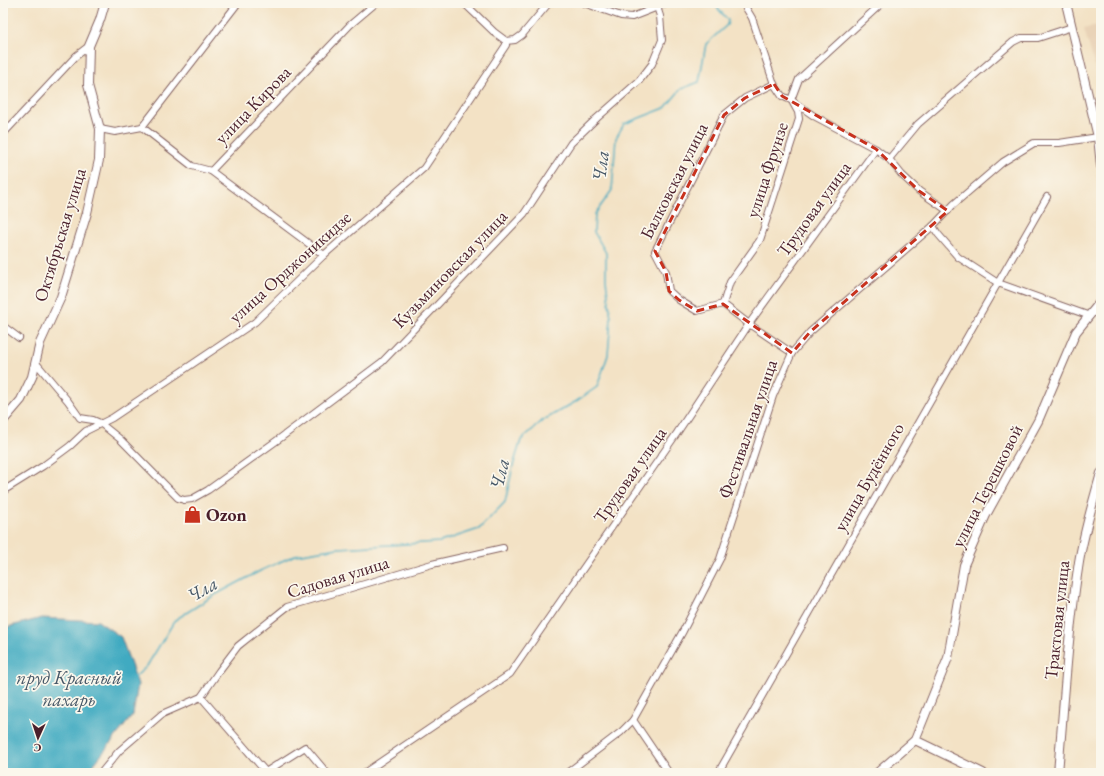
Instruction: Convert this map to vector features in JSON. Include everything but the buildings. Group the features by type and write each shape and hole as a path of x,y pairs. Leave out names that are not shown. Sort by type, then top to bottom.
{"street":[{"path":"3,134 76,56 89,46 100,20 105,3"},
{"path":"100,129 115,132 142,127 238,3"},
{"name":"улица Кирова","path":"211,171 350,25 376,3"},
{"path":"464,3 494,32 506,41 515,40 522,35 550,3"},
{"path":"584,3 621,16 632,16 668,3"},
{"path":"743,3 752,18 774,84 782,96 791,100 814,116 876,149 889,159 902,175 919,191 948,211"},
{"name":"улица Фрунзе","path":"724,304 730,282 760,240 770,206 785,165 800,119 791,100 799,79 882,3"},
{"path":"1066,3 1098,137 1101,166"},
{"name":"Кузьминовская улица","path":"100,423 120,439 178,498 184,500 192,500 208,490 280,439 382,362 524,214 571,143 639,81 652,64 662,40 660,16 657,7"},
{"path":"889,159 918,124 1013,42 1022,38 1038,38 1072,27"},
{"name":"улица Орджоникидзе","path":"3,490 43,466 70,446 86,431 112,418 255,322 324,255 424,168 506,45 506,41"},
{"name":"Октябрьская улица","path":"3,421 21,400 32,376 40,343 61,297 88,213 99,160 100,129 88,85 89,46"},
{"name":"Балковская улица","path":"724,304 697,311 679,300 669,291 666,272 654,251 724,115 745,98 774,84"},
{"path":"142,127 192,166 211,171 324,255"},
{"name":"Фестивальная улица","path":"567,773 581,764 621,732 633,720 683,631 720,559 773,396 792,353 810,332 933,226 1003,162 1034,143 1059,143 1098,137"},
{"name":"Трудовая улица","path":"364,773 510,674 677,433 749,324 876,149"},
{"name":"улица Будённого","path":"718,773 1047,197"},
{"path":"933,226 958,257 998,283 1090,316"},
{"name":"улица Терешковой","path":"877,773 915,740 948,658 964,565 986,515 1038,421 1076,332 1101,301"},
{"path":"724,304 749,324 792,353"},
{"path":"3,326 19,338"},
{"path":"36,363 68,401 80,418 93,420 100,423"},
{"name":"Трактовая улица","path":"1058,773 1079,562 1101,473"},
{"name":"Садовая улица","path":"201,697 218,671 238,646 287,607 432,564 503,548"},
{"path":"101,773 119,751 162,714 201,697 264,772 305,747 327,773"},
{"path":"633,720 669,773"},
{"path":"915,740 983,773"}],"highlighted area":[{"path":"774,84 782,96 876,149 919,191 948,211 810,332 792,353 723,304 697,311 679,300 669,291 666,272 655,251 724,115 745,98"}],"shaded area":[{"path":"1101,24 1101,86 1084,29"}],"water":[{"name":"пруд Красный пахарь","path":"42,618 98,621 121,637 138,684 133,715 87,773 3,773 3,628"}],"waterway":[{"name":"Чла","path":"135,677 147,666 175,620 213,596 260,571 295,555 338,548 440,542 479,529 505,502 513,466 521,440 542,421 597,387 608,355 611,318 606,280 606,253 594,232 595,214 612,190 616,138 624,124 665,108 681,89 699,82 706,44 727,25 728,20 713,3"}],"place":[{"name":"Ozon","path":"193,515"}]}
